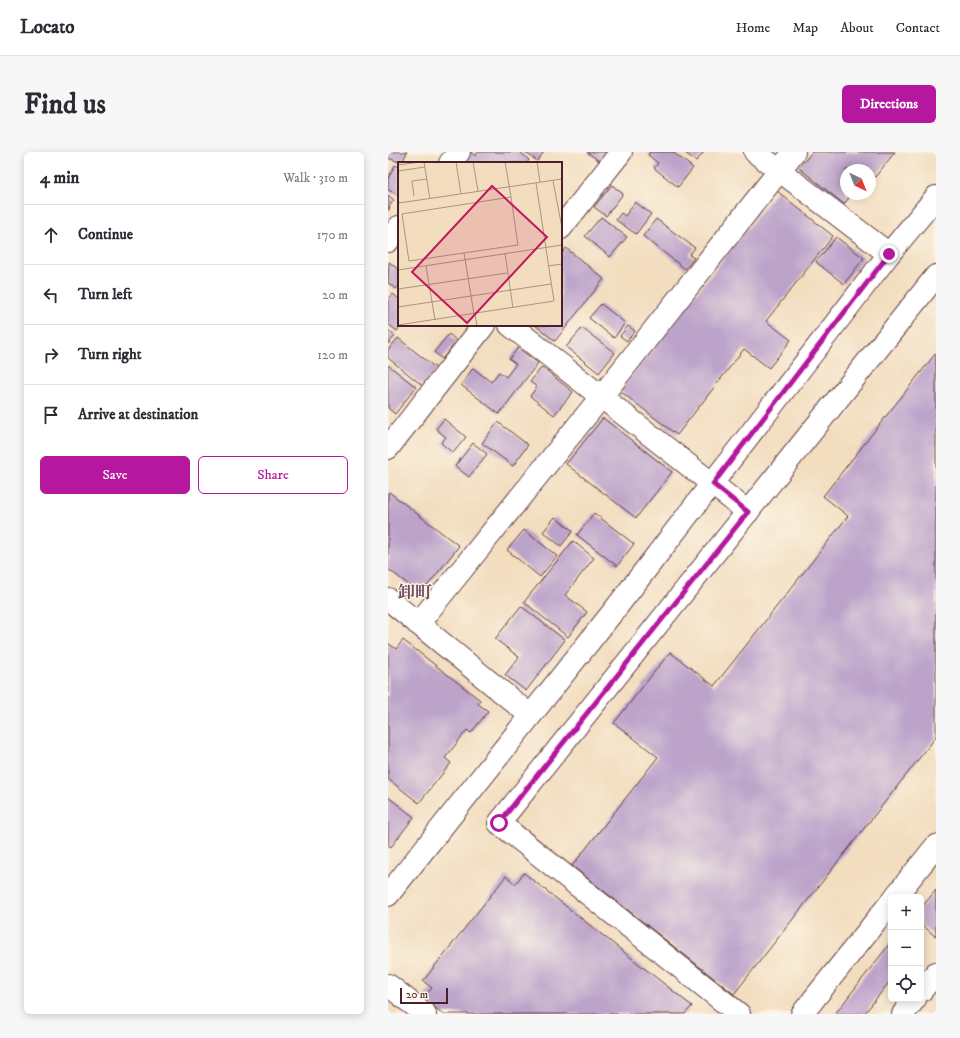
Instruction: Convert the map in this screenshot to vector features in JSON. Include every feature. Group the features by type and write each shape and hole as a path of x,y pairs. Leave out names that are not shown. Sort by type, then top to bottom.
{"street":[{"path":"451,162 459,152"},
{"path":"562,227 620,152"},
{"path":"755,152 889,254"},
{"path":"418,624 601,397 794,152"},
{"path":"388,895 713,484 889,254 936,197"},
{"path":"738,1014 499,823 936,276"},
{"path":"388,448 483,326"},
{"path":"511,326 748,512"},
{"path":"388,599 530,715"},
{"path":"897,894 936,846"},
{"path":"802,1014 888,906"},
{"path":"924,988 936,973"},
{"path":"388,985 425,1014"},
{"path":"903,1014 913,1002"}],"building":[{"path":"388,152 407,152 402,162 388,158"},
{"path":"471,152 475,156 478,152 520,152 529,160 528,162 464,161"},
{"path":"525,152 544,152 537,161"},
{"path":"587,152 607,152 599,161"},
{"path":"650,152 673,152 693,168 678,187 654,168 658,163 648,155"},
{"path":"684,152 704,152 696,161"},
{"path":"812,152 895,152 876,176 876,164 840,164 840,200 847,200 844,204 799,168"},
{"path":"395,165 398,166 398,195 388,190 388,179"},
{"path":"612,185 623,194 606,216 594,207"},
{"path":"777,191 833,236 766,321 791,340 769,368 744,349 677,435 620,391"},
{"path":"388,195 394,200 390,205 389,210 388,210"},
{"path":"635,202 651,214 636,234 616,220 621,213 625,216"},
{"path":"601,217 627,237 610,257 585,236"},
{"path":"656,219 695,248 689,255 694,258 685,269 643,236"},
{"path":"836,237 864,258 844,284 816,262"},
{"path":"566,248 604,279 555,341 536,326 562,326 562,254"},
{"path":"389,262 398,269 398,287 396,289 388,283"},
{"path":"393,294 398,298 398,326 401,326 397,331 388,324 388,300"},
{"path":"601,304 625,323 614,338 589,318"},
{"path":"628,326 635,331 627,341 620,336"},
{"path":"582,328 615,353 599,373 566,347"},
{"path":"388,330 395,336 388,344"},
{"path":"449,334 457,341 442,359 434,352"},
{"path":"398,338 437,369 423,386 388,358 388,350"},
{"path":"518,348 538,363 499,414 461,385 473,368 491,382 499,372 506,377 516,364 509,359"},
{"path":"936,353 936,737 734,994 572,866 658,757 614,723 670,652 714,686 848,516 823,496"},
{"path":"388,365 416,387 395,414 388,408"},
{"path":"542,367 573,392 554,415 530,396 537,387 530,382"},
{"path":"603,418 672,472 636,518 566,464"},
{"path":"444,419 466,437 453,453 441,443 446,437 436,429"},
{"path":"498,422 528,445 513,466 482,443"},
{"path":"473,443 487,454 469,477 455,466"},
{"path":"389,492 459,546 421,594 388,569"},
{"path":"594,513 634,544 617,566 577,535"},
{"path":"555,517 573,531 561,546 543,532"},
{"path":"524,530 557,556 540,577 507,550"},
{"path":"573,541 594,558 565,595 587,612 568,637 524,602"},
{"path":"521,606 565,640 526,691 505,675 519,657 495,639"},
{"path":"403,640 480,700 478,704 488,711 471,733 467,730 445,758 451,763 419,803 388,779 388,643 396,649"},
{"path":"388,797 414,817 391,847 388,845"},
{"path":"524,873 692,1006 685,1014 443,1014 423,998 432,988 423,981 506,876 515,884"},
{"path":"936,890 935,936 924,927 924,904"},
{"path":"888,946 888,984 864,1014 835,1014"}],"district":[{"name":"卸町","path":"415,592"}],"route":[{"path":"499,823 748,512 713,484 889,254"}]}
